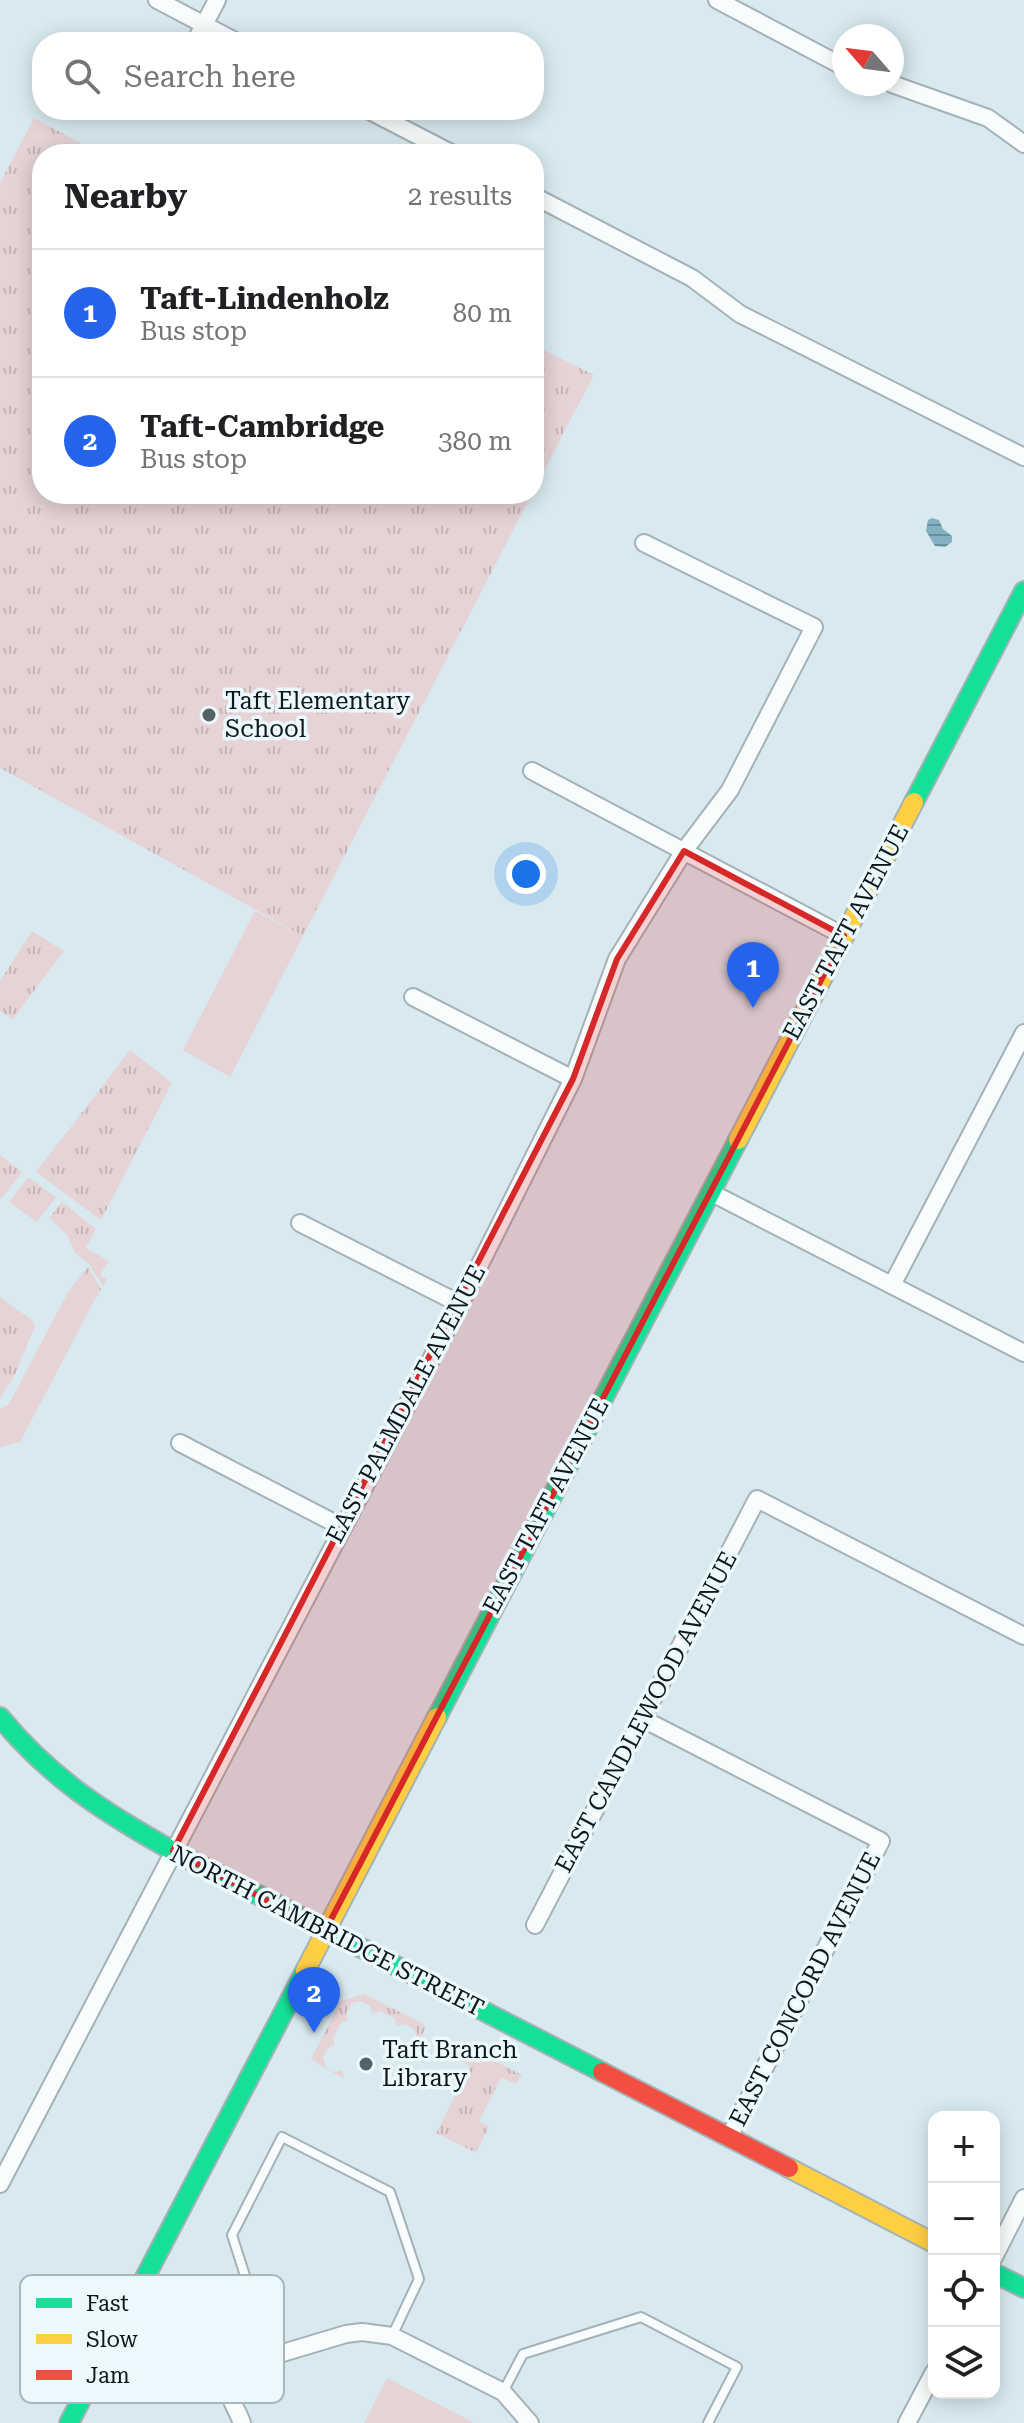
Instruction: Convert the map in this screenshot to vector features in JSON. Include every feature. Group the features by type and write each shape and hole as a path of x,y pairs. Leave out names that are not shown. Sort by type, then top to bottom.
{"main road":[{"name":"EAST TAFT AVENUE","path":"146,2275 1024,591"},
{"name":"NORTH CAMBRIDGE STREET","path":"0,1717 32,1756 64,1786 173,1851 928,2240"},
{"path":"1000,2276 1024,2288"},
{"name":"EAST TAFT AVENUE","path":"69,2423 79,2403"}],"street":[{"path":"157,0 218,32"},
{"path":"200,32 217,0"},
{"path":"722,1 832,61"},
{"path":"904,88 988,118 1024,144"},
{"path":"387,120 434,144"},
{"path":"544,201 692,278 740,314 1024,457"},
{"name":"EAST PALMDALE AVENUE","path":"0,2184 460,1304 573,1079 617,959 684,851 730,790 814,627 644,543"},
{"path":"532,771 844,936"},
{"path":"413,997 573,1079"},
{"path":"892,1285 1024,1033"},
{"path":"710,1192 1024,1353"},
{"path":"300,1223 460,1304"},
{"path":"180,1443 342,1527"},
{"name":"EAST CANDLEWOOD AVENUE","path":"535,1925 757,1499 1024,1636"},
{"name":"EAST CONCORD AVENUE","path":"643,1719 881,1841 729,2137"},
{"path":"995,2255 1024,2198"},
{"path":"284,2353 346,2334 362,2332 392,2336 503,2392 530,2423"},
{"path":"907,2423 928,2383"},
{"path":"233,2403 240,2422"}],"lane":[{"path":"245,2275 232,2235 282,2137 390,2192 419,2279 392,2336"},
{"path":"503,2392 523,2354 641,2317 737,2367 708,2423"}],"highlighted area":[{"path":"684,851 844,936 325,1931 173,1851 573,1079 617,959"}],"green space":[{"path":"33,120 82,144 32,144 32,504 527,504 303,936 0,768 0,183"},
{"path":"544,350 594,375 544,471"},
{"path":"255,911 303,936 230,1077 183,1050"},
{"path":"32,931 64,951 13,1019 0,1011 0,981"},
{"path":"130,1050 172,1083 101,1220 36,1172"},
{"path":"0,1155 22,1172 0,1200"},
{"path":"28,1177 56,1197 37,1222 9,1202"},
{"path":"62,1202 96,1229 86,1248 109,1261 100,1275 107,1279 103,1286 89,1264 75,1253 67,1235 49,1218"},
{"path":"88,1267 101,1289 92,1305 68,1292"},
{"path":"68,1292 92,1305 20,1442 0,1447 0,1409 9,1404"},
{"path":"0,1297 32,1320 35,1326 14,1377 0,1398"},
{"path":"364,1994 424,2024 425,2029 416,2049 412,2048 417,2038 414,2029 405,2024 397,2026 395,2018 380,2011 372,2013 370,2006 361,2001 352,2003 346,2013 348,2020 341,2023 333,2038 335,2045 328,2048 323,2057 326,2068 335,2072 342,2070 344,2079 311,2059 341,2001"},
{"path":"460,2043 522,2075 516,2084 501,2078 479,2121 489,2127 476,2153 436,2133 470,2066 454,2057"},
{"path":"387,2378 473,2422 473,2423 364,2423"}],"water":[{"path":"928,520 939,520 943,529 952,536 952,542 945,547 935,546 926,531"}],"traffic: fast":[{"path":"914,802 1024,591"},
{"path":"437,1717 738,1140"},
{"path":"0,1717 59,1776 148,1837 602,2072"},
{"path":"146,2275 305,1971"},
{"path":"1000,2276 1024,2288"},
{"path":"69,2423 79,2403"}],"traffic: slow":[{"path":"738,1140 914,802"},
{"path":"305,1971 437,1717"},
{"path":"789,2168 928,2240"}],"traffic: jam":[{"path":"602,2072 789,2168"}],"place":[{"name":"Taft Elementary School","path":"209,715"},
{"name":"Taft-Lindenholz","path":"753,1008"},
{"name":"Taft-Cambridge","path":"314,2033"},
{"name":"Taft Branch Library","path":"366,2064"}]}
